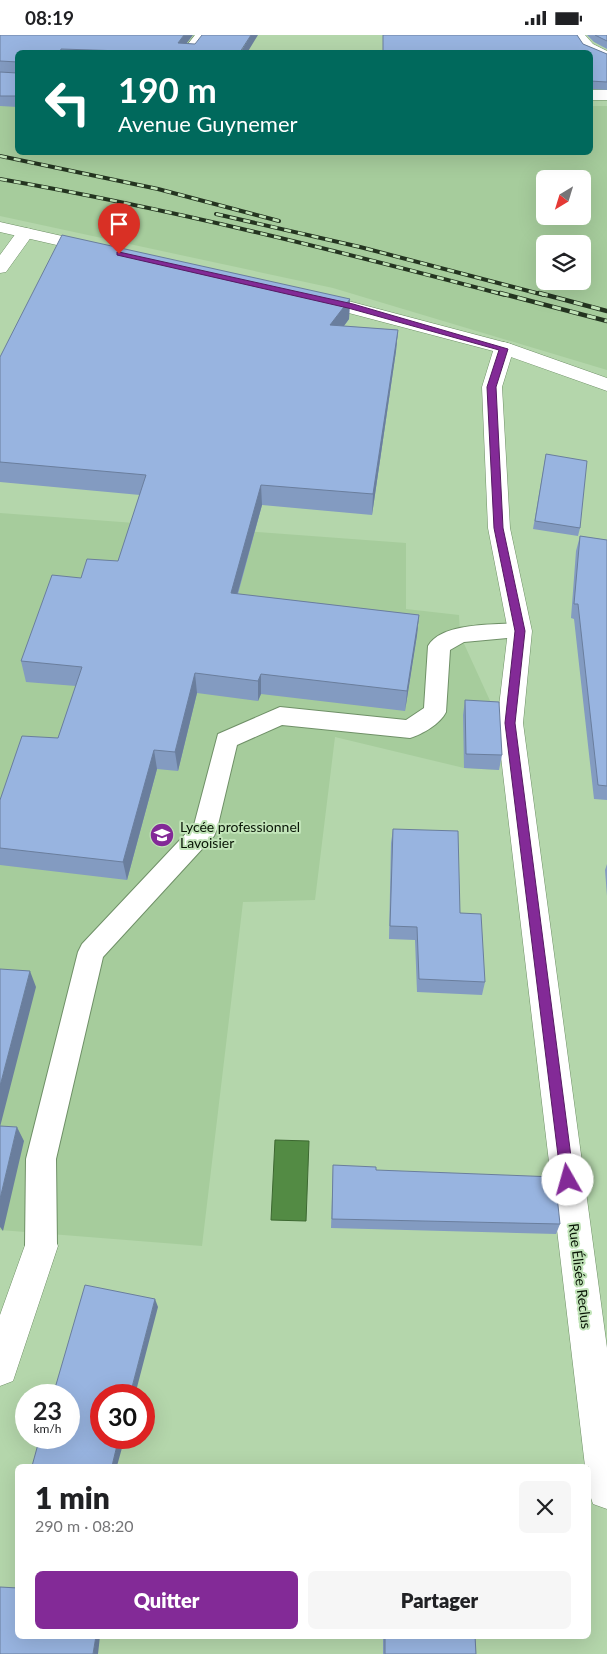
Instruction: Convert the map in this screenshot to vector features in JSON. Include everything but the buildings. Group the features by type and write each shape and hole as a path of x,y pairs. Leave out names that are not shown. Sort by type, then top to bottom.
{"street":[{"path":"190,50 202,35"},
{"path":"578,35 588,47 607,57"},
{"path":"593,95 607,95"},
{"path":"0,227 110,252"},
{"path":"0,268 26,233"},
{"path":"292,293 350,306 504,349 607,385"},
{"name":"Rue Élisée Reclus","path":"504,349 492,387 499,528 520,631 510,723 607,1490"},
{"path":"0,1368 41,1246"}],"lane":[{"path":"41,1246 41,1159 91,953 205,829 226,740 280,717 410,729 435,712 439,646 460,635 520,631"}],"shaded area":[{"path":"0,88 15,89 15,155 593,155 593,106 607,106 607,370 333,288 0,216"},
{"name":"Lycée professionnel Lavoisier","path":"0,513 406,543 406,609 459,615 460,635 497,716 499,770 464,768 335,737 315,900 243,902 202,1246 0,1230"},
{"path":"275,1140 309,1141 306,1221 271,1220"}],"railway":[{"path":"0,156 158,189 279,221"},
{"path":"0,179 191,217 505,295"},
{"path":"216,214 360,247 544,295"},
{"path":"500,293 607,321"},
{"path":"539,293 607,311"}],"place":[{"name":"Lycée professionnel Lavoisier","path":"162,835"}],"route":[{"path":"119,254 350,306 504,349 499,358 492,387 499,528 520,631 510,723 568,1180"}]}
